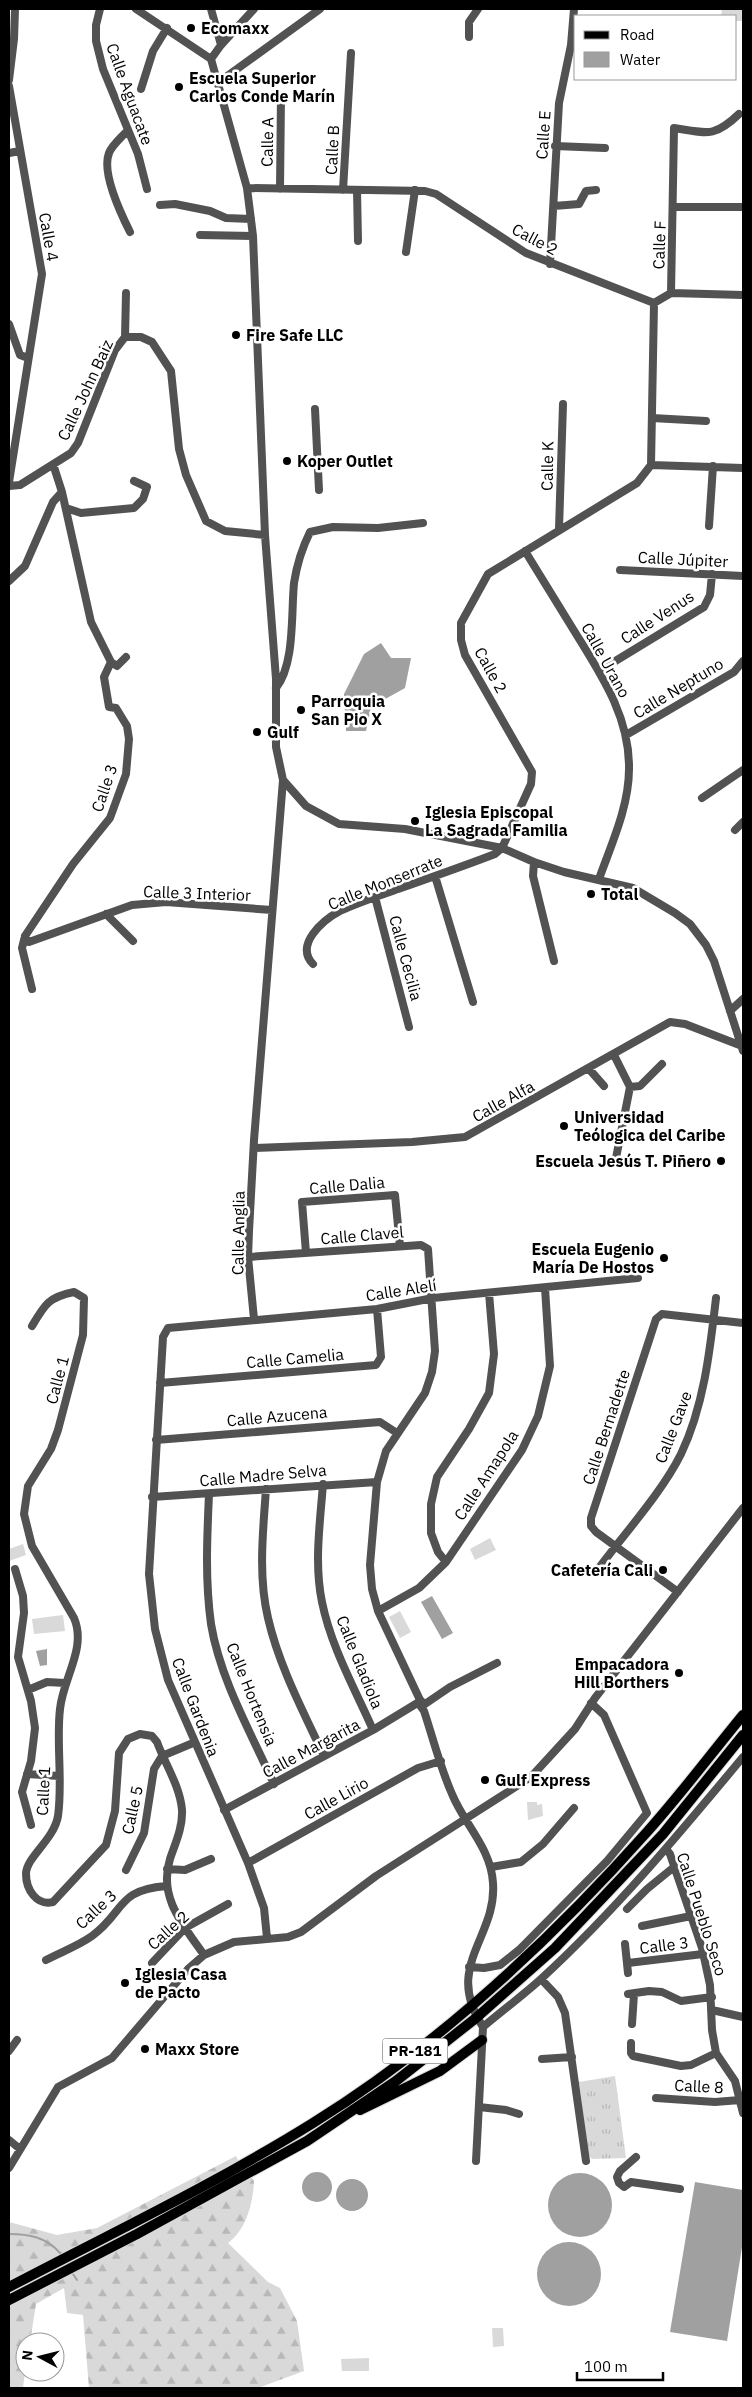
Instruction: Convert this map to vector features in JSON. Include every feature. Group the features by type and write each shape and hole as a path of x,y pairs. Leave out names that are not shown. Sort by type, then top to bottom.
{"main road":[{"name":"PR-181","path":"9,2288 221,2176 312,2124 396,2065 473,2005 520,1964 586,1898 648,1831 743,1715"},
{"name":"PR-181","path":"9,2300 223,2188 307,2141 396,2080 476,2018 555,1948 663,1834 743,1735"},
{"path":"343,2116 404,2091 440,2071 482,2040"}],"street":[{"path":"9,80 15,9"},
{"name":"Calle Aguacate","path":"100,9 96,25 96,42 103,68 127,131 138,154 147,189"},
{"path":"136,9 211,59 219,82 247,188 253,236 265,535 276,688 276,747 283,780 255,1148"},
{"path":"211,9 221,45"},
{"path":"211,59 221,45 254,9"},
{"path":"219,82 320,9"},
{"path":"469,37 469,22 478,9"},
{"name":"Calle E","path":"550,264 554,206 555,146 559,103 571,45 574,9"},
{"path":"141,89 153,51 167,28"},
{"name":"Calle B","path":"344,190 351,53"},
{"name":"Calle 4","path":"9,86 42,274 9,482"},
{"name":"Calle A","path":"280,189 281,95"},
{"path":"674,207 674,128 704,132 720,130 739,114"},
{"path":"127,131 109,152 108,160 112,196 130,232"},
{"path":"555,146 605,148"},
{"path":"9,152 20,151"},
{"name":"Calle 2","path":"247,188 415,190 436,194 526,253 550,264 654,303"},
{"path":"357,190 358,240"},
{"path":"406,252 415,190"},
{"path":"554,206 578,204 586,191 596,190"},
{"path":"160,205 175,204 210,211 226,218 251,219"},
{"name":"Calle F","path":"671,293 674,207 743,207"},
{"path":"200,235 253,236"},
{"path":"125,337 126,292"},
{"path":"743,295 671,293 654,303 652,418 652,465 743,468"},
{"path":"9,324 20,355 28,358"},
{"name":"Calle John Baiz","path":"9,486 20,485 71,453 78,443 115,350 125,337 141,337 152,342 171,371 179,449 186,475 206,521 225,531 265,535"},
{"name":"Calle K","path":"559,529 563,404"},
{"path":"315,409 319,490"},
{"path":"652,418 706,420"},
{"path":"53,464 66,508 91,622 110,662 116,666 126,657"},
{"name":"Calle 2","path":"502,848 531,784 532,772 465,655 461,640 461,623 488,574 637,483 652,465"},
{"path":"709,526 712,466"},
{"path":"66,508 81,513 134,508 143,499 146,487 134,481"},
{"path":"9,581 25,566 53,502 62,492"},
{"path":"276,688 283,679 290,645 294,582 300,552 310,532 333,527 378,528 423,522"},
{"name":"Calle Urano","path":"525,552 599,671 616,702 626,735 629,769 626,796 599,879"},
{"name":"Calle Júpiter","path":"620,570 743,576"},
{"name":"Calle Venus","path":"599,671 704,607 710,596 712,574"},
{"name":"Calle 3","path":"25,936 73,864 110,818 126,774 129,738 127,726 116,708 109,707 106,693 104,677 110,662"},
{"name":"Calle Neptuno","path":"626,735 734,672 743,662"},
{"path":"702,798 743,770"},
{"path":"283,780 306,806 339,824 405,828 502,848 534,862 633,888 675,912 690,924 706,945 714,962 743,1048"},
{"path":"735,830 743,822"},
{"name":"Calle Monserrate","path":"313,964 308,959 307,949 315,930 339,911 495,854 502,848"},
{"path":"534,862 533,876 554,961"},
{"path":"435,876 473,1002"},
{"name":"Calle Cecilia","path":"376,897 409,1027"},
{"name":"Calle 3 Interior","path":"25,936 29,942 132,905 166,902 272,910"},
{"path":"106,914 133,941"},
{"path":"25,936 22,948 32,988"},
{"path":"730,1011 743,999"},
{"name":"Calle Alfa","path":"255,1148 412,1142 465,1137 614,1055 661,1025 670,1022 685,1024 743,1048"},
{"path":"614,1055 630,1087 616,1158"},
{"path":"630,1087 640,1086 662,1064"},
{"path":"589,1069 604,1086"},
{"name":"Calle Anglia","path":"254,1319 248,1257 255,1148"},
{"name":"Calle Dalia","path":"306,1254 302,1202 395,1195 400,1246"},
{"name":"Calle Clavel","path":"248,1257 421,1245 428,1249 433,1298"},
{"name":"Calle Alelí","path":"168,1328 377,1309 433,1298 638,1278"},
{"name":"Calle Amapola","path":"378,1611 419,1588 446,1562 522,1450 538,1416 550,1366 545,1288"},
{"name":"Calle 1","path":"32,1326 44,1306 56,1295 74,1292 84,1298 83,1334 58,1430 51,1449 28,1486 25,1508 25,1519 32,1546 79,1630 79,1643 65,1683 60,1709 58,1817 51,1835 28,1864 26,1876 28,1888 38,1901 45,1904 53,1902 61,1896 85,1865 106,1845 115,1811 118,1753 128,1739 140,1734 152,1736 157,1742 177,1789 182,1811 180,1829 167,1869 166,1886 171,1906 204,1955"},
{"path":"446,1562 438,1552 431,1533 432,1504 437,1477 490,1393 494,1354 489,1293"},
{"path":"433,1298 435,1351 429,1385 386,1451 377,1482 370,1565 372,1589 378,1611 415,1690 423,1693 423,1705 452,1794 482,1846 491,1867 493,1884 492,1908 469,1967 468,1983 476,2018 483,2027 476,2161"},
{"name":"Calle Gave","path":"596,1572 669,1476 682,1453 705,1384 716,1298"},
{"name":"Calle Camelia","path":"160,1383 376,1365 381,1357 377,1309"},
{"name":"Calle Bernadette","path":"678,1592 596,1532 591,1526 591,1518 656,1318 662,1314 743,1323"},
{"name":"Calle Gardenia","path":"168,1328 163,1336 152,1497 149,1574 155,1629 168,1680 248,1863 264,1908 267,1938"},
{"name":"Calle Azucena","path":"156,1440 380,1422 397,1433"},
{"name":"Calle Madre Selva","path":"152,1497 322,1484 377,1482"},
{"name":"Calle Gladiola","path":"322,1484 318,1566 322,1602 335,1644 373,1730"},
{"path":"266,1488 262,1563 268,1617 283,1666 324,1756"},
{"name":"Calle Hortensia","path":"209,1494 206,1569 212,1626 226,1676 274,1784"},
{"path":"9,2168 58,2087 112,2058 188,1969 204,1955 234,1942 288,1937 301,1932 376,1876 531,1777 575,1730 591,1703 743,1508"},
{"path":"15,1569 24,1596 18,1657 28,1690 34,1728 27,1774 22,1792 31,1825"},
{"path":"423,1705 450,1687 496,1663"},
{"path":"28,1690 47,1682 65,1683"},
{"path":"469,1967 484,1968 500,1965 519,1950 607,1861 647,1813 604,1715 591,1703"},
{"name":"Calle Margarita","path":"224,1810 410,1709 423,1705"},
{"path":"162,1756 194,1743"},
{"name":"Calle 5","path":"126,1870 144,1833 154,1769 162,1756"},
{"path":"483,2027 541,1979 604,1917 666,1849 743,1757"},
{"name":"Calle Lirio","path":"248,1863 418,1768 441,1761"},
{"path":"27,1774 59,1776"},
{"path":"491,1867 521,1862 543,1844 574,1808"},
{"name":"Calle Pueblo Seco","path":"666,1849 674,1867 703,1954 712,1997 712,2030 716,2053 735,2081 740,2100"},
{"path":"167,1869 185,1870 211,1858"},
{"path":"627,1909 647,1889 674,1867"},
{"name":"Calle 3","path":"46,1960 92,1936 132,1894 146,1888 166,1886"},
{"name":"Calle 2","path":"152,1963 185,1928 228,1904"},
{"path":"642,1926 691,1916"},
{"path":"625,1944 628,1973"},
{"name":"Calle 3","path":"628,1963 703,1954"},
{"path":"541,1979 558,1997 561,2005 572,2057 586,2161"},
{"path":"632,2024 631,1994 649,1991 662,1992 681,2000 712,1997"},
{"path":"712,2010 743,2017"},
{"path":"9,2051 17,2040"},
{"path":"631,2043 631,2053 633,2056 681,2066 691,2065 716,2053"},
{"path":"542,2059 572,2057"},
{"name":"Calle 8","path":"656,2098 715,2102 740,2100"},
{"path":"740,2100 743,2113"},
{"path":"479,2107 506,2110 519,2114"},
{"path":"9,2140 20,2149"},
{"path":"636,2157 620,2171 617,2177 619,2183 624,2187 632,2182 680,2189"}],"green space":[{"path":"722,9 743,9 743,21 737,21 737,15 721,15"},
{"path":"490,1538 496,1550 475,1560 470,1549"},
{"path":"23,1544 26,1555 9,1561 9,1549"},
{"path":"400,1611 411,1632 400,1638 389,1617"},
{"path":"63,1615 65,1631 34,1634 32,1619"},
{"path":"527,1802 537,1802 537,1805 542,1804 543,1816 528,1820"},
{"path":"615,2076 626,2158 592,2159 589,2156 579,2082"},
{"path":"236,2156 239,2162 9,2283 9,2222 57,2235 97,2228"},
{"path":"251,2177 254,2181 247,2216 240,2231 228,2243 268,2282 280,2288 297,2321 304,2371 258,2388 89,2388 83,2315 67,2313 64,2288 36,2304 32,2332 15,2332 15,2382 24,2382 23,2388 9,2388 9,2306"},
{"path":"492,2328 503,2328 504,2346 493,2347"},
{"path":"369,2358 369,2371 342,2371 341,2359"}],"water":[{"path":"381,643 391,658 411,658 405,688 371,707 366,731 346,731 344,694 364,654"},
{"path":"432,1596 453,1633 442,1639 421,1602"},
{"path":"47,1649 47,1665 40,1666 36,1651"},
{"path":"317,2172 328,2176 332,2187 328,2198 317,2202 306,2198 302,2187 306,2176"},
{"path":"574,2173 586,2173 603,2182 610,2193 612,2205 610,2217 603,2228 586,2237 574,2237 562,2232 553,2223 548,2211 548,2199 553,2187 562,2178"},
{"path":"352,2179 358,2180 363,2184 367,2189 367,2201 363,2206 358,2210 352,2211 346,2210 341,2206 337,2201 336,2195 337,2189 341,2184 346,2180"},
{"path":"695,2182 743,2190 743,2241 727,2341 670,2332"},
{"path":"563,2242 575,2242 592,2251 599,2262 601,2274 599,2286 592,2297 575,2306 563,2306 551,2301 542,2292 537,2280 537,2268 542,2256 551,2247"}],"waterway":[{"path":"9,2234 37,2237 49,2243 60,2253"},
{"path":"73,2274 77,2280"}],"place":[{"name":"Ecomaxx","path":"191,28"},
{"name":"Escuela Superior Carlos Conde Marín","path":"179,87"},
{"name":"Fire Safe LLC","path":"236,335"},
{"name":"Koper Outlet","path":"287,461"},
{"name":"Parroquia San Pio X","path":"301,710"},
{"name":"Gulf","path":"257,732"},
{"name":"Iglesia Episcopal La Sagrada Familia","path":"415,821"},
{"name":"Total","path":"591,894"},
{"name":"Universidad Teólogica del Caribe","path":"564,1126"},
{"name":"Escuela Jesús T. Piñero","path":"721,1161"},
{"name":"Escuela Eugenio María De Hostos","path":"664,1258"},
{"name":"Cafetería Cali","path":"663,1570"},
{"name":"Empacadora Hill Borthers","path":"679,1673"},
{"name":"Gulf Express","path":"485,1780"},
{"name":"Iglesia Casa de Pacto","path":"125,1983"},
{"name":"Maxx Store","path":"145,2049"}]}
